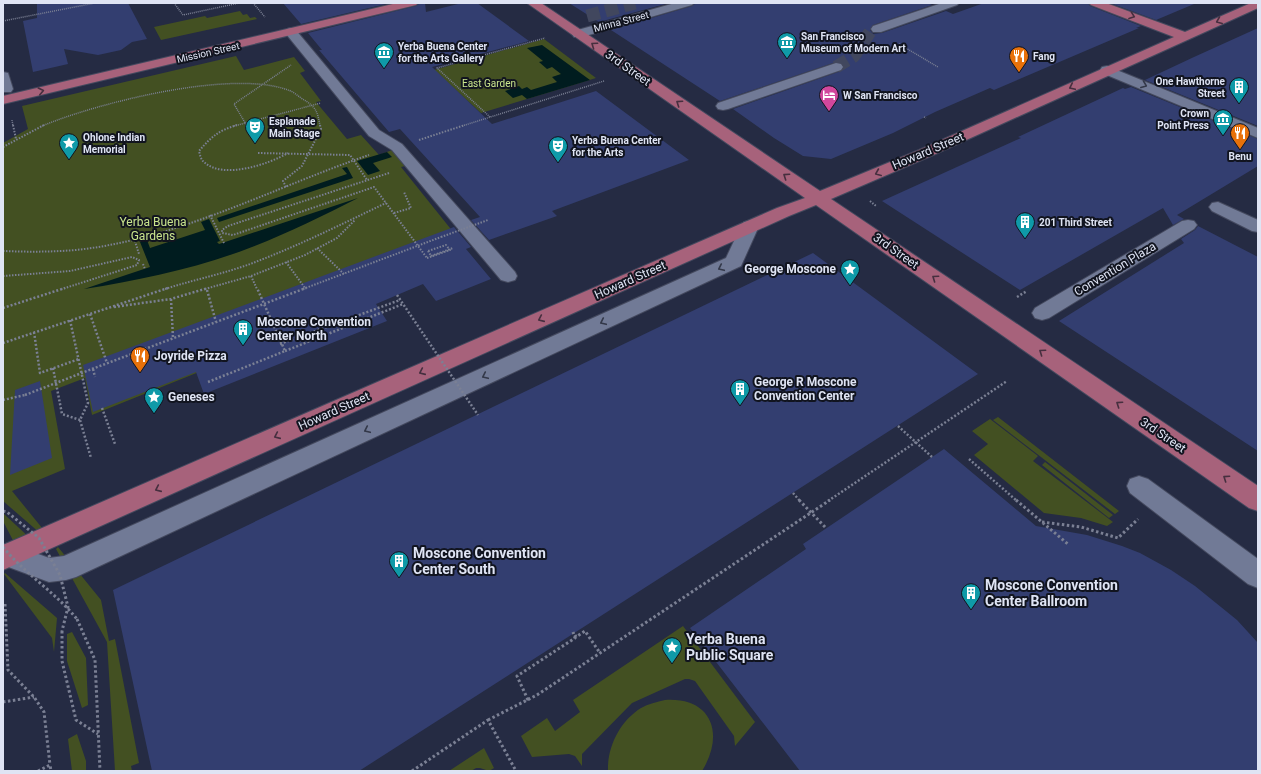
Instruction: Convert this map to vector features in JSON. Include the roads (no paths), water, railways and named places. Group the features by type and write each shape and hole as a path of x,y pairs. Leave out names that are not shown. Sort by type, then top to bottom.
{"main road":[{"name":"Mission Street","path":"4,89 380,3"},
{"name":"Mission Street","path":"4,89 291,32 412,3"},
{"name":"3rd Street","path":"533,3 1258,500"},
{"path":"1095,3 1184,36"},
{"name":"Howard Street","path":"5,553 750,226 991,124 1108,70 1258,4"}],"street":[{"path":"649,3 662,10"},
{"name":"Minna Street","path":"578,34 688,3"},
{"path":"877,29 927,8 953,3"},
{"path":"608,14 621,22"},
{"path":"561,22 579,18"},
{"path":"291,32 374,133 397,147 508,276"},
{"path":"723,106 836,67"},
{"path":"1108,70 1258,133"},
{"path":"1218,207 1258,227"},
{"name":"Convention Plaza","path":"1042,314 1188,225"},
{"path":"5,553 50,570 66,568 734,262 750,226"},
{"path":"1139,486 1258,575"}],"tunnel":[{"path":"587,16 635,3"},
{"path":"836,67 854,56 870,32"}],"place":[{"name":"San Francisco Museum of Modern Art","path":"787,59"},
{"name":"Yerba Buena Center for the Arts Gallery","path":"384,69"},
{"name":"Fang","path":"1019,73"},
{"name":"One Hawthorne Street","path":"1239,104"},
{"name":"W San Francisco","path":"829,112"},
{"name":"Crown Point Press","path":"1223,136"},
{"name":"Esplanade Main Stage","path":"255,144"},
{"name":"Benu","path":"1240,150"},
{"name":"Ohlone Indian Memorial","path":"69,160"},
{"name":"Yerba Buena Center for the Arts","path":"558,163"},
{"name":"201 Third Street","path":"1025,239"},
{"name":"George Moscone","path":"850,286"},
{"name":"Moscone Convention Center North","path":"243,346"},
{"name":"Joyride Pizza","path":"140,373"},
{"name":"George R Moscone Convention Center","path":"740,406"},
{"name":"Geneses","path":"154,414"},
{"name":"Moscone Convention Center South","path":"399,578"},
{"name":"Moscone Convention Center Ballroom","path":"971,610"},
{"name":"Yerba Buena Public Square","path":"672,664"}],"park label":[{"name":"East Garden","path":"489,83"},
{"name":"Yerba Buena Gardens","path":"153,229"}]}
